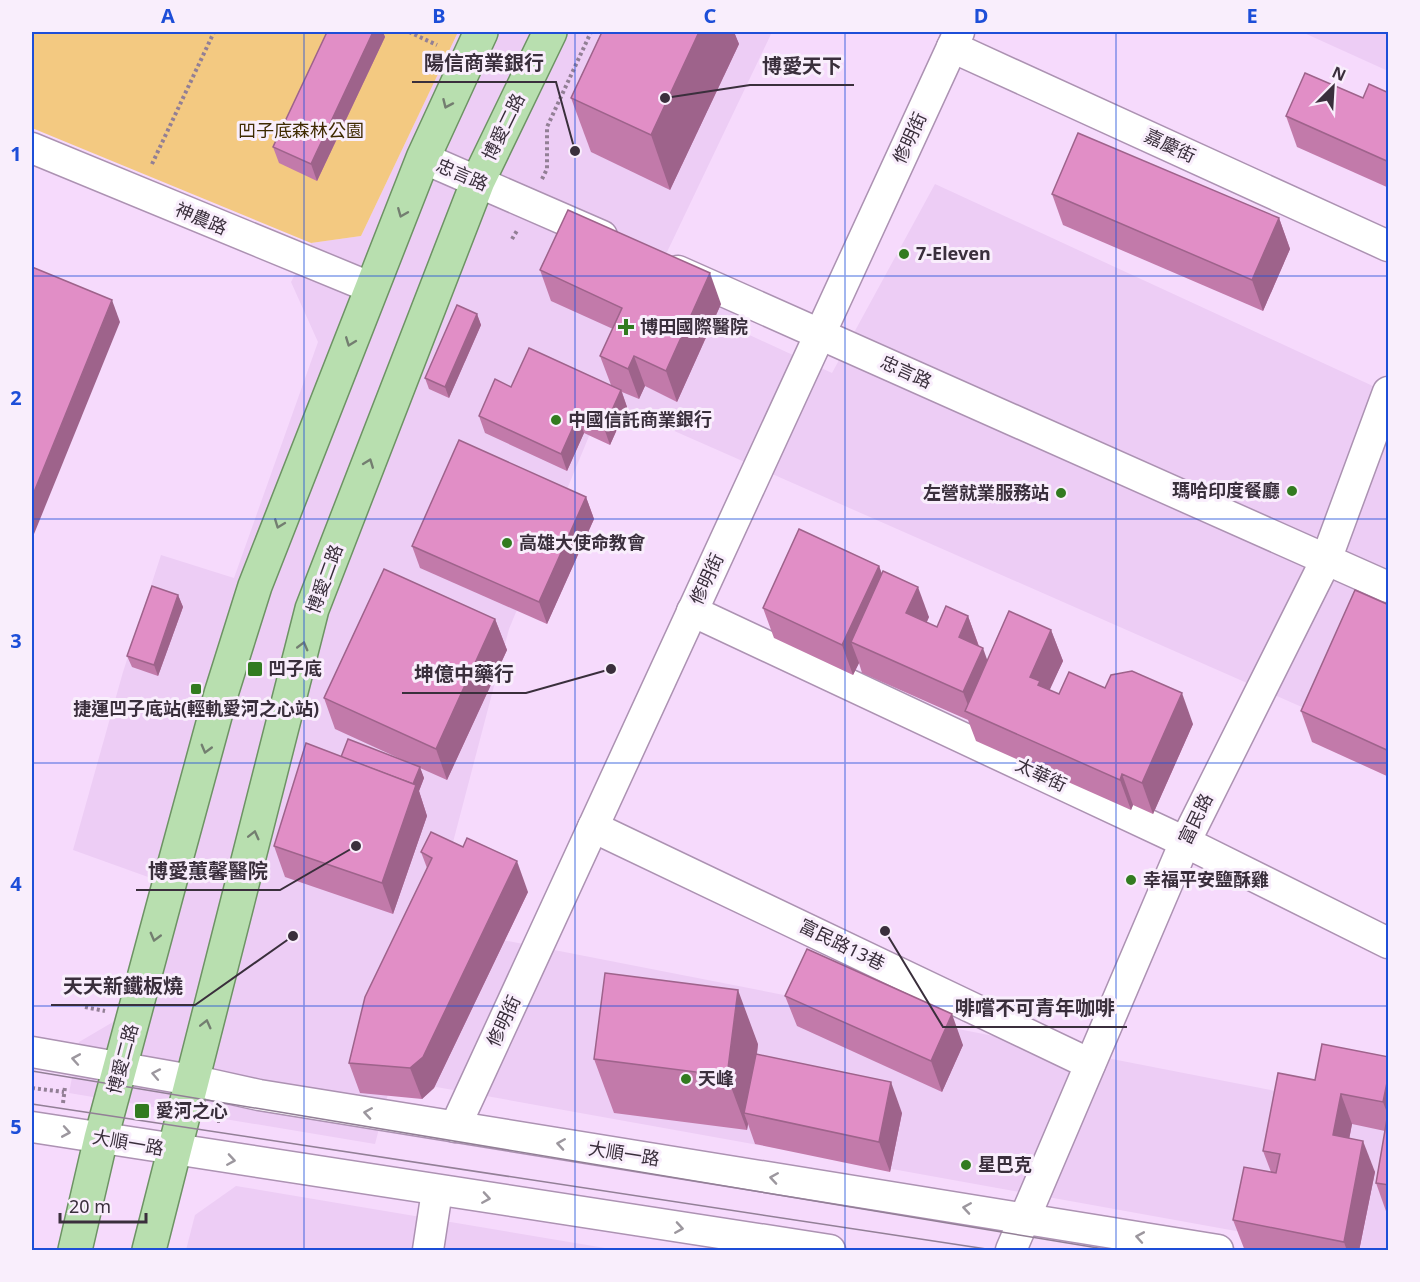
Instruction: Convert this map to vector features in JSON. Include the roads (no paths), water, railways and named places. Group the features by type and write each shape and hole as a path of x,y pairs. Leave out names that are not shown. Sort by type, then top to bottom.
{"main road":[{"name":"博愛二路","path":"75,1251 120,1067 221,694 255,586 423,158 481,32"},
{"name":"博愛二路","path":"149,1251 312,609 478,181 550,32"}],"street":[{"name":"嘉慶街","path":"955,39 1389,246"},
{"name":"修明街","path":"455,1127 955,39"},
{"name":"神農路","path":"32,148 372,288"},
{"name":"忠言路","path":"423,158 624,246"},
{"name":"忠言路","path":"657,261 1389,587"},
{"name":"富民路","path":"1011,1251 1185,842 1326,560 1389,392"},
{"name":"太華街","path":"692,611 1185,842 1389,943"},
{"name":"富民路13巷","path":"593,827 1090,1064"},
{"name":"大順一路","path":"32,1052 191,1080 259,1095 1218,1251"},
{"name":"大順一路","path":"44,1129 173,1151 830,1251"},
{"path":"428,1251 437,1191"}],"tram line":[{"path":"32,1071 1110,1250"},
{"path":"32,1104 993,1250"}],"place":[{"name":"博愛天下","path":"665,98"},
{"name":"陽信商業銀行","path":"575,151"},
{"name":"7-Eleven","path":"904,254"},
{"name":"博田國際醫院","path":"626,327"},
{"name":"中國信託商業銀行","path":"556,420"},
{"name":"瑪哈印度餐廳","path":"1292,491"},
{"name":"左營就業服務站","path":"1061,493"},
{"name":"高雄大使命教會","path":"507,543"},
{"name":"凹子底","path":"255,669"},
{"name":"坤億中藥行","path":"611,669"},
{"name":"捷運凹子底站(輕軌愛河之心站)","path":"196,689"},
{"name":"博愛蕙馨醫院","path":"356,846"},
{"name":"幸福平安鹽酥雞","path":"1131,880"},
{"name":"啡嚐不可青年咖啡","path":"885,931"},
{"name":"天天新鐵板燒","path":"293,936"},
{"name":"天峰","path":"686,1079"},
{"name":"愛河之心","path":"142,1111"},
{"name":"星巴克","path":"966,1165"}],"park label":[{"name":"凹子底森林公園","path":"301,131"}]}
